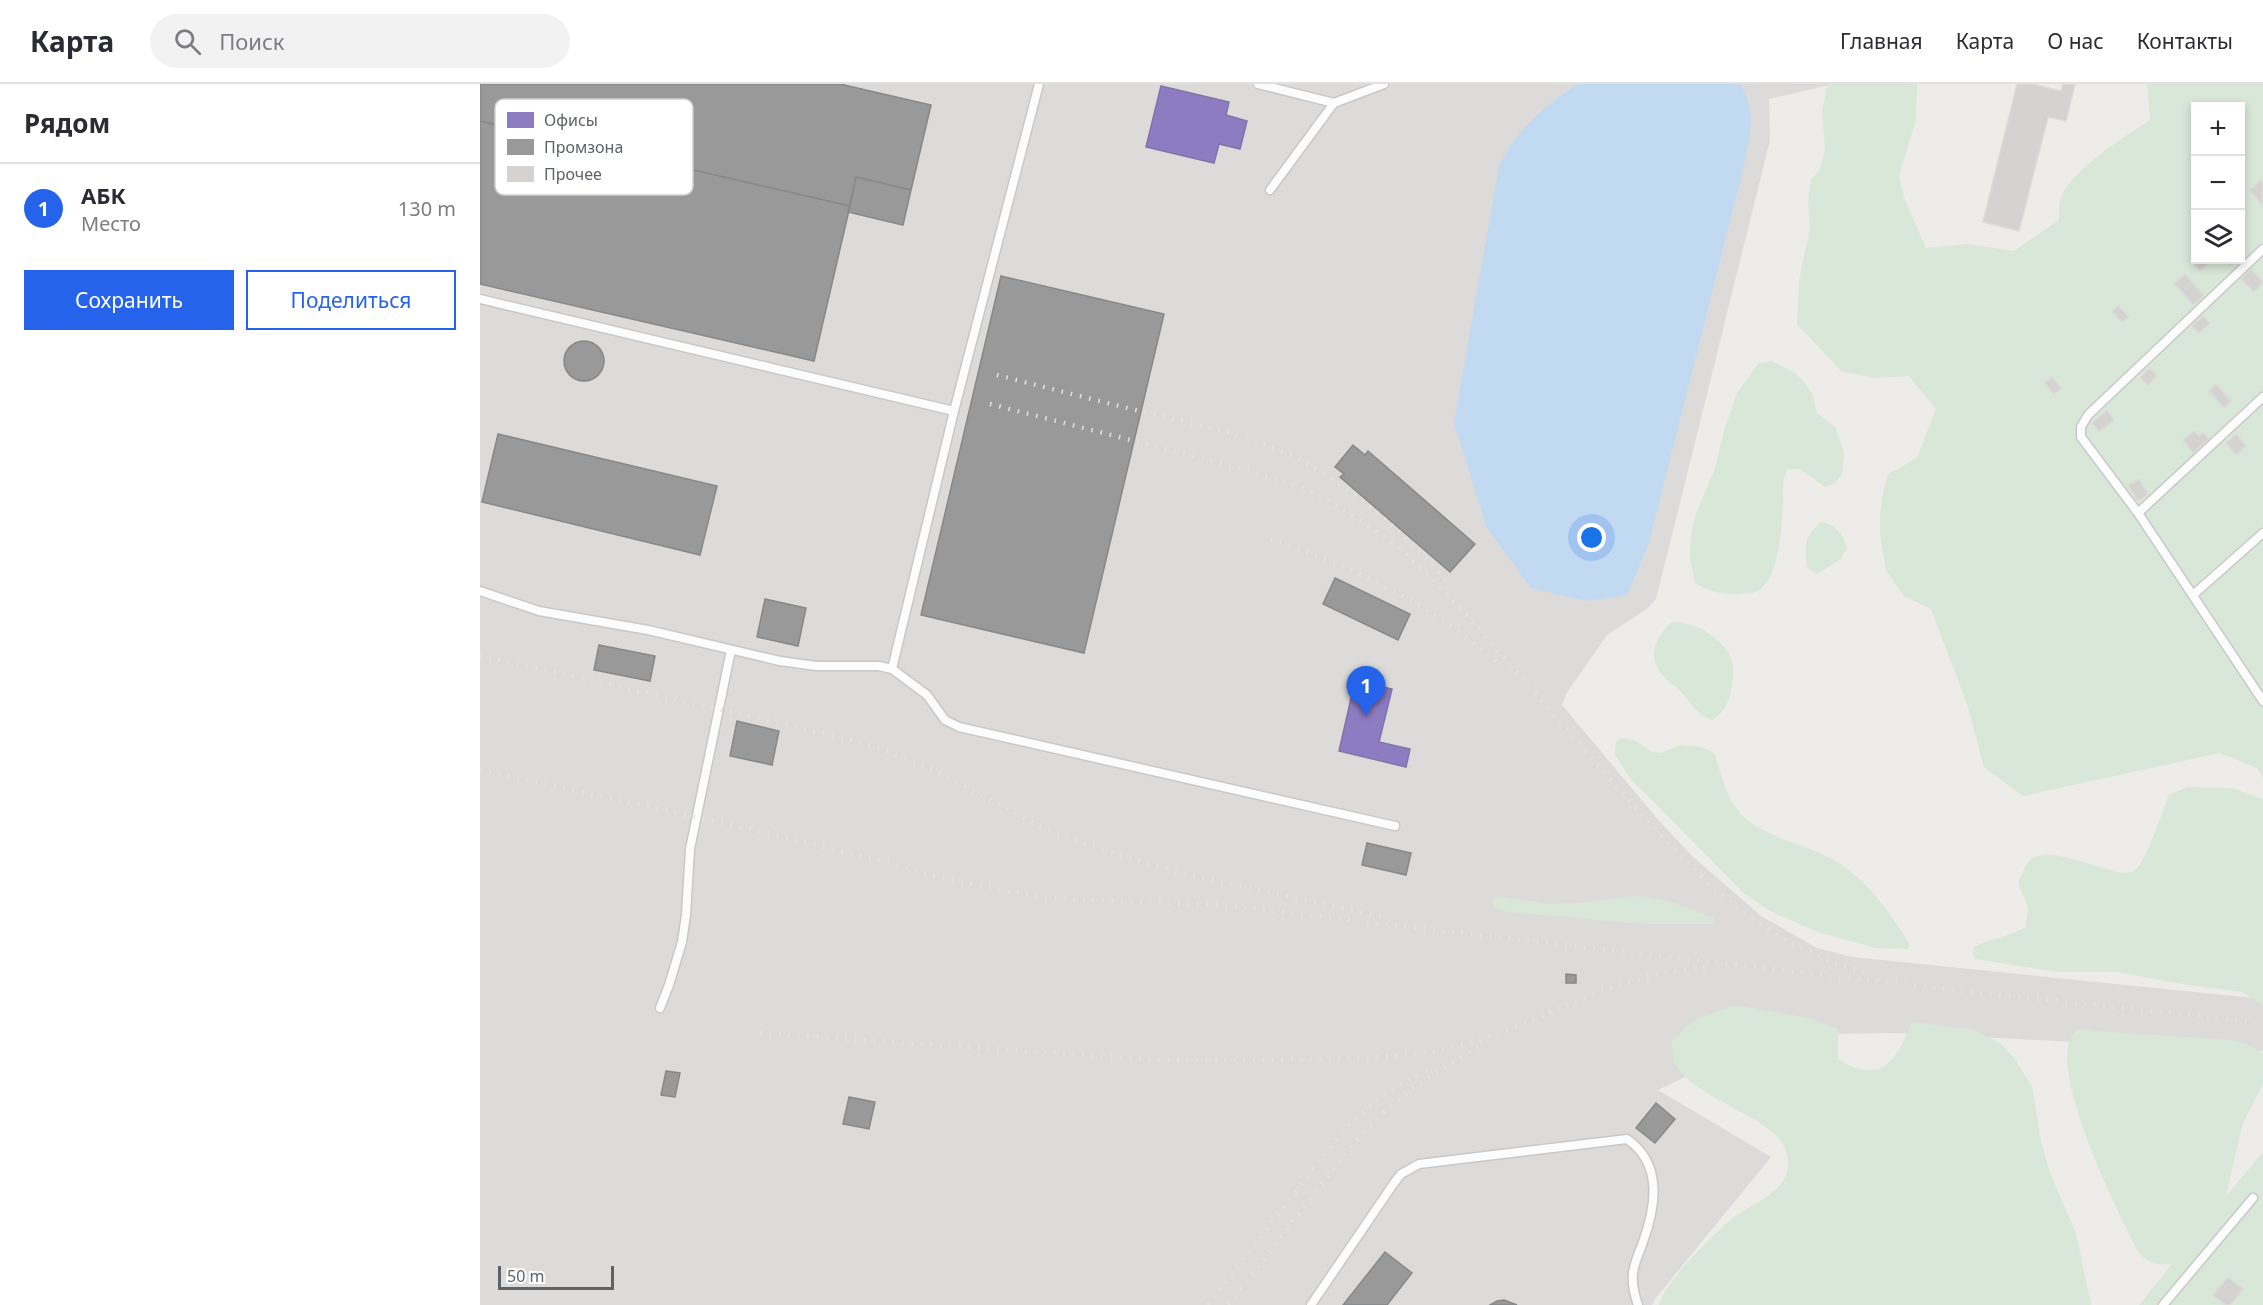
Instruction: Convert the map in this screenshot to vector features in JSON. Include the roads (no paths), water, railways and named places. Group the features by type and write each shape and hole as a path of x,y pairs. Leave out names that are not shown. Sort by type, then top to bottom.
{"lane":[{"path":"892,669 954,411 1039,84"},
{"path":"1258,84 1334,103"},
{"path":"1270,190 1334,103 1384,84"},
{"path":"2263,249 2088,415 2081,427 2081,437 2138,513 2260,689 2263,701"},
{"path":"480,299 954,411"},
{"path":"2138,513 2263,397"},
{"path":"2193,595 2263,533"},
{"path":"480,591 539,611 638,628 780,661 816,666 879,666 892,669 927,695 945,720 960,727 1395,826"},
{"path":"660,1008 682,942 690,849 731,650"},
{"path":"1311,1305 1394,1183 1409,1168 1419,1164 1620,1139 1627,1139 1636,1145 1651,1173 1654,1188 1654,1206 1633,1271 1633,1290 1638,1305"},
{"path":"2163,1305 2253,1198"}],"water":[{"path":"1578,84 1740,84 1749,104 1751,123 1744,165 1649,543 1627,595 1586,601 1531,588 1487,528 1454,423 1499,166 1514,141 1532,119"}],"railway":[{"path":"997,375 1215,429 1280,450 1326,475 1373,509 1415,548 1450,587"},
{"path":"990,404 1232,466 1305,489 1345,511 1402,550 1439,585 1662,837 1722,895 1754,920 1789,942 1828,960 1871,974"},
{"path":"1271,539 1332,562 1391,590 1447,623 1498,663"},
{"path":"480,655 859,741 924,765 1041,827 1105,851 1174,871 1386,918"},
{"path":"480,770 777,835 950,879 1028,895 1084,900 1220,905 1954,990 2255,1022"},
{"path":"1549,1013 1645,977 1706,968"},
{"path":"760,1033 1144,1059 1343,1058 1397,1056 1463,1045 1557,1010"},
{"path":"1229,1305 1354,1142 1386,1110 1420,1083 1484,1044"},
{"path":"1208,1305 1341,1133 1382,1097 1429,1069"}],"place":[{"name":"АБК","path":"1366,716"}]}
